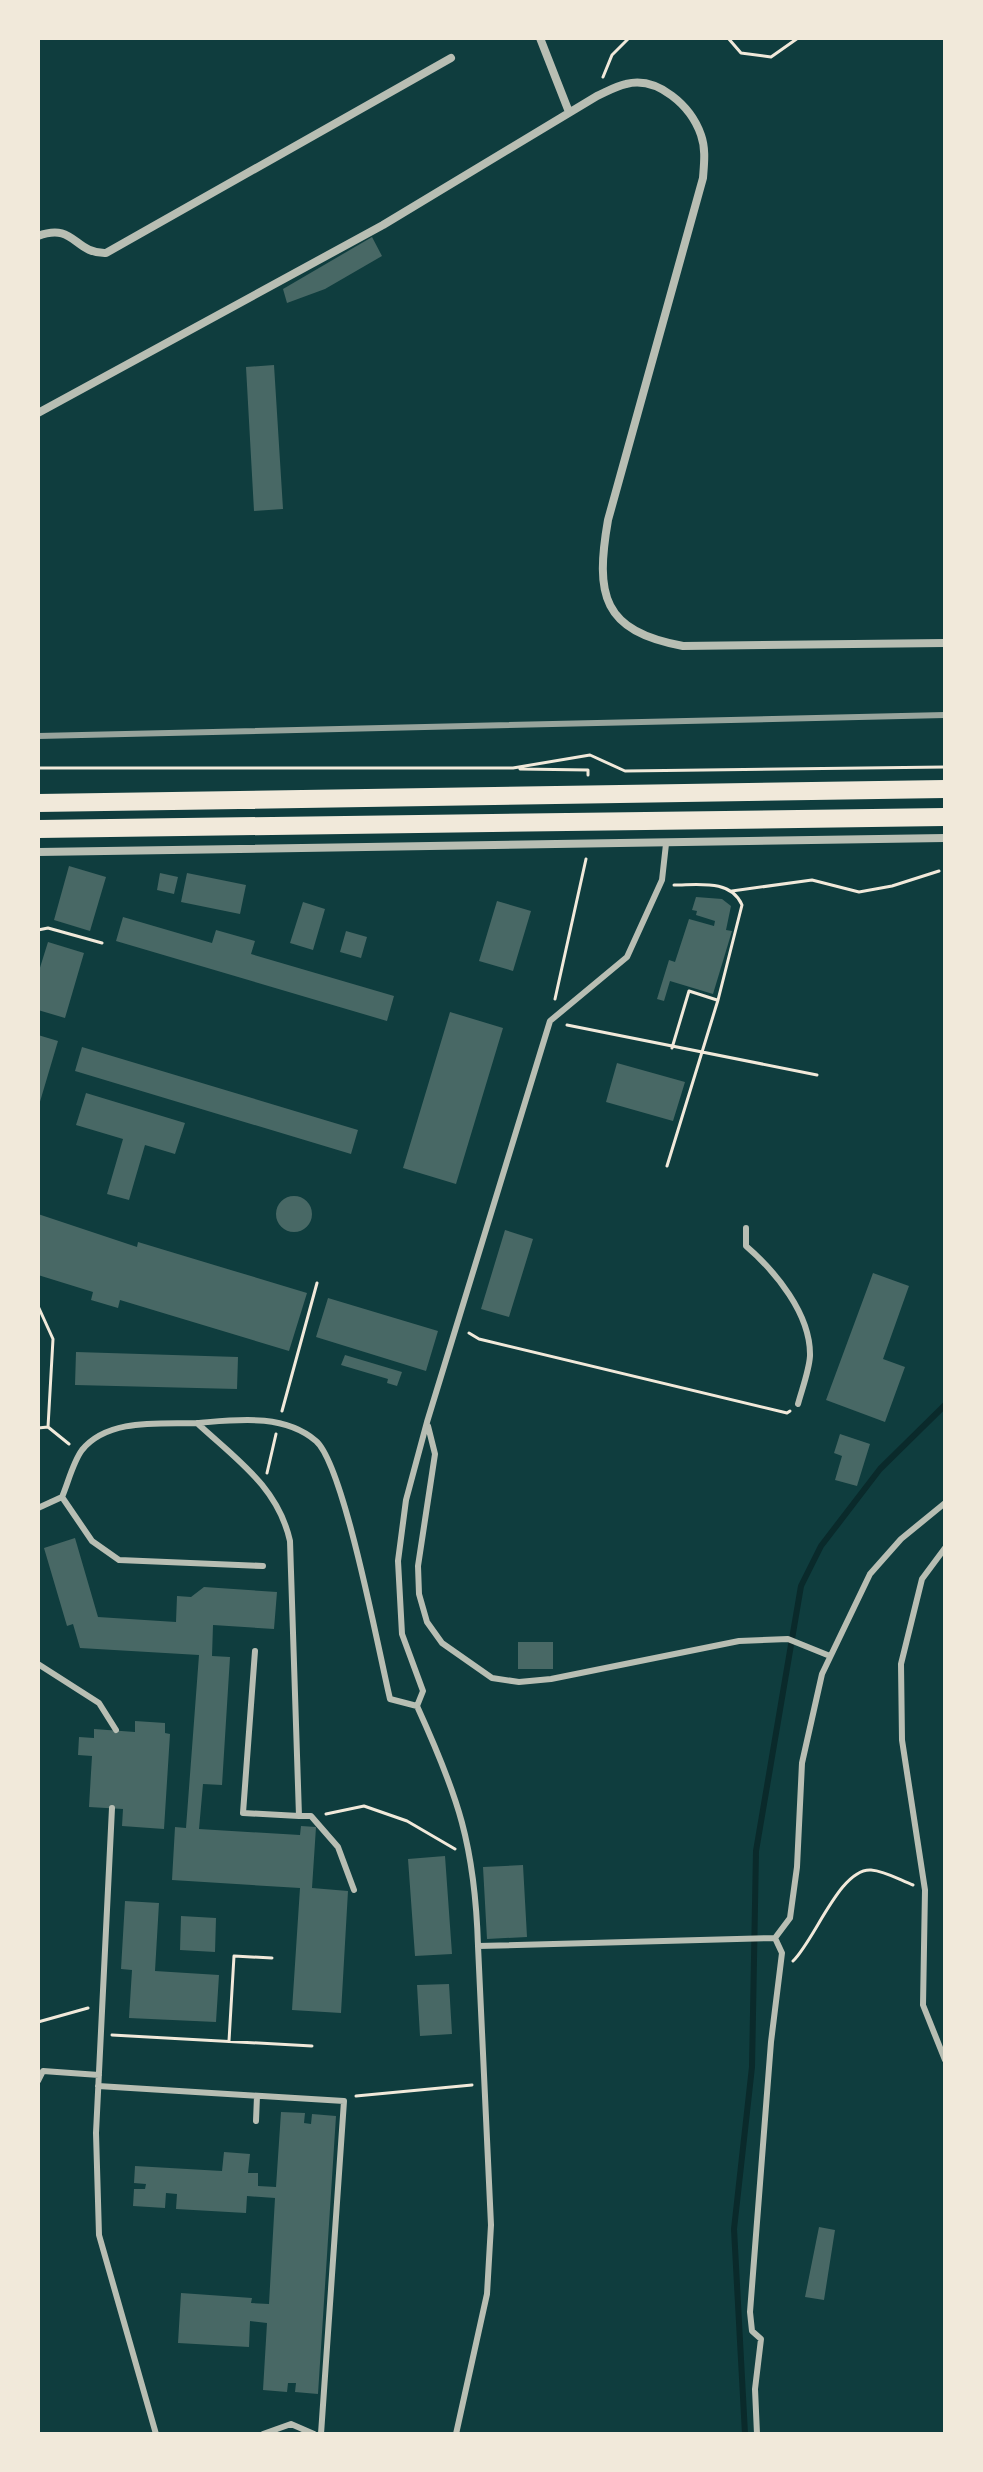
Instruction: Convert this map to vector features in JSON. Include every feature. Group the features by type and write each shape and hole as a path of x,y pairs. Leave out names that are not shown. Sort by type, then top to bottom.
{"highway":[{"path":"38,803 945,789"},
{"path":"38,829 945,817"}],"street":[{"path":"540,38 569,112"},
{"path":"38,236 55,230 65,232 93,253 106,253 451,58"},
{"path":"38,413 383,225 597,96 626,84 647,83 670,94 692,115 703,138 703,178 608,520 601,561 611,607 629,629 639,635 683,646 945,643"},
{"path":"38,852 945,838"}],"lane":[{"path":"456,2434 487,2294 491,2225 474,1870 467,1830 447,1772 417,1706 423,1691 402,1634 398,1561 406,1500 456,1325 550,1021 627,957 659,885 666,844"},
{"path":"746,1228 746,1246 769,1266 801,1320 810,1355 798,1404"},
{"path":"38,1508 62,1497 80,1452 93,1439 125,1426 248,1419 279,1423 317,1441 340,1486 390,1699 417,1706"},
{"path":"427,1422 435,1454 418,1566 419,1594 427,1622 442,1643 492,1678 519,1682 739,1641 788,1639 830,1656"},
{"path":"197,1423 264,1484 284,1513 290,1541 299,1816"},
{"path":"62,1497 92,1541 119,1560 263,1566"},
{"path":"775,1938 790,1918 797,1867 802,1763 822,1674 870,1574 901,1539 945,1503"},
{"path":"945,1548 922,1579 901,1664 902,1740 925,1890 923,2005 945,2060"},
{"path":"255,1651 243,1813 311,1816 338,1847 354,1890"},
{"path":"38,1664 99,1703 116,1730"},
{"path":"112,1808 98,2086 96,2184 99,2235 156,2434"},
{"path":"478,1946 775,1938"},
{"path":"757,2434 755,2389 761,2339 752,2331 750,2312 782,1953 775,1938"},
{"path":"38,2081 43,2071 99,2075"},
{"path":"98,2086 344,2101 321,2434"},
{"path":"256,2121 257,2096"},
{"path":"263,2434 291,2424 314,2434"}],"path":[{"path":"597,96 612,55 629,38"},
{"path":"728,38 741,53 771,57 798,38"},
{"path":"513,768 590,755 625,771 945,767"},
{"path":"38,768 588,770"},
{"path":"586,864 550,1021 701,1055 817,1075"},
{"path":"659,885 708,885 732,891 812,880 859,892 892,886 939,871"},
{"path":"667,1166 741,918 742,905 732,891"},
{"path":"38,930 48,928 102,943"},
{"path":"672,1048 689,991 718,1000"},
{"path":"281,1414 317,1283"},
{"path":"38,1306 53,1339 48,1427"},
{"path":"456,1325 479,1339 787,1413 798,1404"},
{"path":"38,1428 48,1427 80,1452"},
{"path":"264,1484 277,1431"},
{"path":"311,1816 364,1806 407,1821 449,1848 458,1850"},
{"path":"779,1975 799,1956 842,1885 853,1875 869,1870 925,1890"},
{"path":"229,2041 234,1956 272,1958"},
{"path":"38,2022 102,2002"},
{"path":"100,2035 312,2046"},
{"path":"351,2097 483,2084"}],"building":[{"path":"372,237 382,256 325,289 287,303 283,289"},
{"path":"274,365 283,509 254,511 246,367"},
{"path":"69,866 106,877 90,931 54,920"},
{"path":"160,873 178,877 174,894 157,890"},
{"path":"187,873 246,885 240,914 181,902"},
{"path":"696,897 722,899 731,906 726,930 732,931 713,994 670,981 664,1001 657,999 669,960 675,962 689,919 714,926 715,921 696,915 697,911 692,910"},
{"path":"497,901 531,911 513,971 479,961"},
{"path":"303,902 325,909 313,950 290,943"},
{"path":"123,917 212,943 216,930 255,941 251,954 394,996 387,1021 116,941"},
{"path":"346,931 367,937 361,958 340,952"},
{"path":"48,942 84,953 65,1018 38,1010 38,974"},
{"path":"450,1012 503,1028 456,1184 403,1168"},
{"path":"38,1035 58,1041 39,1105 38,1105"},
{"path":"82,1047 358,1130 351,1154 75,1071"},
{"path":"617,1063 685,1082 673,1121 606,1102"},
{"path":"86,1093 185,1123 175,1154 145,1145 129,1200 107,1194 123,1139 76,1125"},
{"path":"294,1196 307,1201 312,1214 307,1227 294,1232 281,1227 276,1214 281,1201"},
{"path":"38,1214 137,1247 138,1242 307,1293 289,1351 120,1300 118,1308 91,1300 93,1292 38,1275"},
{"path":"505,1230 533,1239 509,1317 481,1309"},
{"path":"873,1273 909,1286 883,1359 905,1367 885,1422 826,1400"},
{"path":"328,1298 438,1331 426,1371 316,1337"},
{"path":"76,1352 238,1357 237,1389 75,1385"},
{"path":"345,1355 402,1372 397,1386 387,1383 388,1379 341,1365"},
{"path":"840,1434 870,1444 857,1486 835,1480 842,1456 834,1453"},
{"path":"75,1538 98,1617 176,1622 177,1596 191,1597 204,1587 277,1592 274,1629 213,1625 212,1656 230,1657 222,1785 203,1784 199,1829 300,1835 301,1826 316,1827 312,1888 348,1891 341,2013 292,2010 300,1888 172,1880 175,1827 186,1828 199,1655 80,1648 73,1624 67,1626 44,1548"},
{"path":"518,1642 553,1642 553,1669 518,1669"},
{"path":"135,1721 165,1723 165,1733 170,1734 164,1829 122,1826 123,1809 89,1807 92,1756 78,1755 79,1737 94,1738 94,1729 135,1732"},
{"path":"445,1856 452,1954 415,1956 408,1859"},
{"path":"523,1865 527,1937 487,1939 483,1867"},
{"path":"125,1901 159,1903 155,1971 219,1975 216,2022 129,2018 132,1970 121,1969"},
{"path":"181,1916 216,1918 215,1952 180,1950"},
{"path":"449,1984 452,2034 420,2036 417,1985"},
{"path":"281,2112 305,2113 304,2123 311,2124 312,2114 336,2116 318,2394 295,2392 296,2383 288,2383 287,2392 263,2390 267,2323 250,2321 249,2347 178,2343 181,2293 252,2298 251,2303 269,2304 275,2198 247,2196 246,2213 176,2209 177,2194 166,2193 165,2208 133,2206 134,2189 145,2189 146,2184 134,2183 135,2166 222,2171 224,2152 250,2154 248,2173 258,2173 258,2186 276,2187"},
{"path":"819,2227 835,2230 824,2300 805,2297"}],"waterway":[{"path":"745,2434 734,2229 752,2067 756,1851 801,1586 821,1546 880,1469 945,1405"}],"railway":[{"path":"38,736 945,715"}]}
